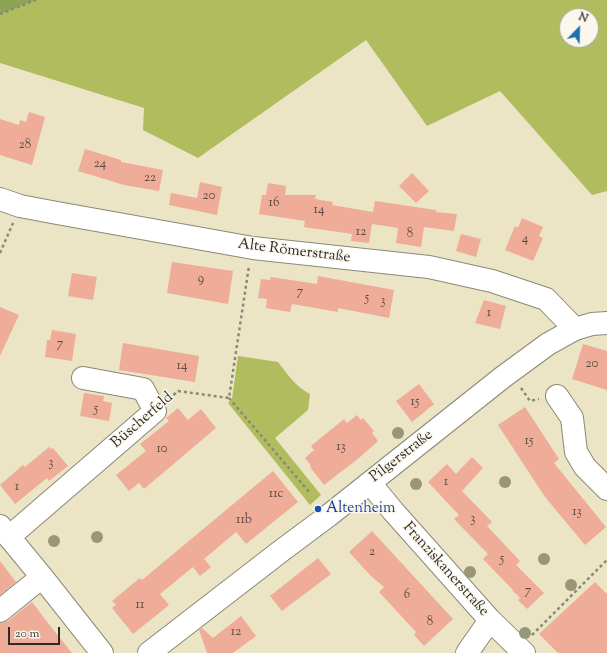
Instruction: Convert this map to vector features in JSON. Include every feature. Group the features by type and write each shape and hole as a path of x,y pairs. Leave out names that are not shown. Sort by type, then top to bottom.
{"street":[{"name":"Alte Römerstraße","path":"0,199 20,206 253,248 429,267 492,281 546,299 575,329"},
{"name":"Pilgerstraße","path":"149,653 548,344 575,329 592,324 607,323"},
{"path":"83,378 143,389 155,411"},
{"path":"557,396 572,418 576,452 585,467 607,490"},
{"name":"Büscherfeld","path":"4,532 155,411"},
{"name":"Franziskanerstraße","path":"370,483 490,620 524,653"},
{"path":"4,532 42,577 102,653"},
{"path":"0,611 42,577"},
{"path":"467,653 490,620"}],"path":[{"path":"0,14 36,0"},
{"path":"0,253 8,234"},
{"path":"253,248 246,282 230,398 310,493"},
{"path":"511,372 530,401 557,396"},
{"name":"Büscherfeld","path":"155,411 178,391 230,398"},
{"path":"541,625 607,560"}],"green space":[{"path":"0,0 36,0 0,14"},
{"path":"36,0 607,0 607,191 592,195 500,91 427,126 366,40 198,158 143,130 144,108 0,63 0,14"},
{"path":"238,356 278,362 296,384 310,394 308,410 275,438 321,495 310,505 228,403 232,399"}],"building":[{"path":"29,112 45,117 32,165 0,155 0,119 19,125 20,120 26,122"},
{"path":"85,149 121,160 121,162 163,170 159,191 124,185 78,171"},
{"path":"412,173 429,191 416,203 399,186"},
{"path":"200,182 222,187 217,215 169,205 171,193 197,198"},
{"path":"268,183 286,186 285,195 316,195 315,199 333,202 332,205 373,212 375,201 436,210 436,212 457,214 454,231 424,227 421,247 396,243 398,228 372,224 369,243 351,241 352,234 304,227 305,221 259,214 262,195 266,195"},
{"path":"522,218 543,227 539,236 543,238 533,261 505,250 515,226 518,228"},
{"path":"461,234 481,239 476,257 456,251"},
{"path":"172,262 233,271 228,304 167,293"},
{"path":"72,273 97,277 93,300 68,296"},
{"path":"318,276 394,290 389,318 338,308 338,312 292,304 290,312 266,308 267,299 258,298 261,279 270,280 271,277 317,284"},
{"path":"484,300 506,306 500,329 475,323"},
{"path":"0,307 19,315 0,356"},
{"path":"52,330 76,334 72,361 45,357 47,340 50,340"},
{"path":"123,343 199,356 195,382 119,370"},
{"path":"583,344 607,351 607,390 572,379"},
{"path":"419,384 434,404 412,422 396,401"},
{"path":"84,393 104,396 103,401 112,403 109,421 80,416"},
{"path":"525,407 559,459 554,463 606,527 585,545 545,497 498,425"},
{"path":"178,408 188,420 201,409 216,428 144,489 139,483 129,491 116,475 146,451 140,444 169,421 166,418"},
{"path":"357,415 361,420 363,418 374,431 372,433 378,441 324,485 305,458 314,450 311,446 344,419 347,423"},
{"path":"49,447 51,449 53,448 68,466 49,481 47,478 15,504 0,485 23,465 25,467"},
{"path":"472,457 483,468 462,491 492,522 487,526 520,561 516,565 544,593 527,609 518,600 520,598 513,590 483,559 488,554 454,519 459,515 428,482 447,464 456,474"},
{"path":"273,471 298,502 246,544 236,532 204,559 211,567 200,576 193,567 160,594 169,605 133,634 112,608 116,605 112,601 140,578 142,580"},
{"path":"372,531 453,619 424,646 414,635 416,632 379,592 384,587 371,576 349,552"},
{"path":"318,558 331,574 282,611 270,596"},
{"path":"0,561 16,582 0,595"},
{"path":"595,582 607,594 607,653 558,653 539,634"},
{"path":"32,602 72,653 0,653 0,623 8,621"},
{"path":"241,616 256,636 233,653 207,653 199,630 202,628 213,638"}],"place":[{"name":"Altenheim","path":"318,509"}]}
